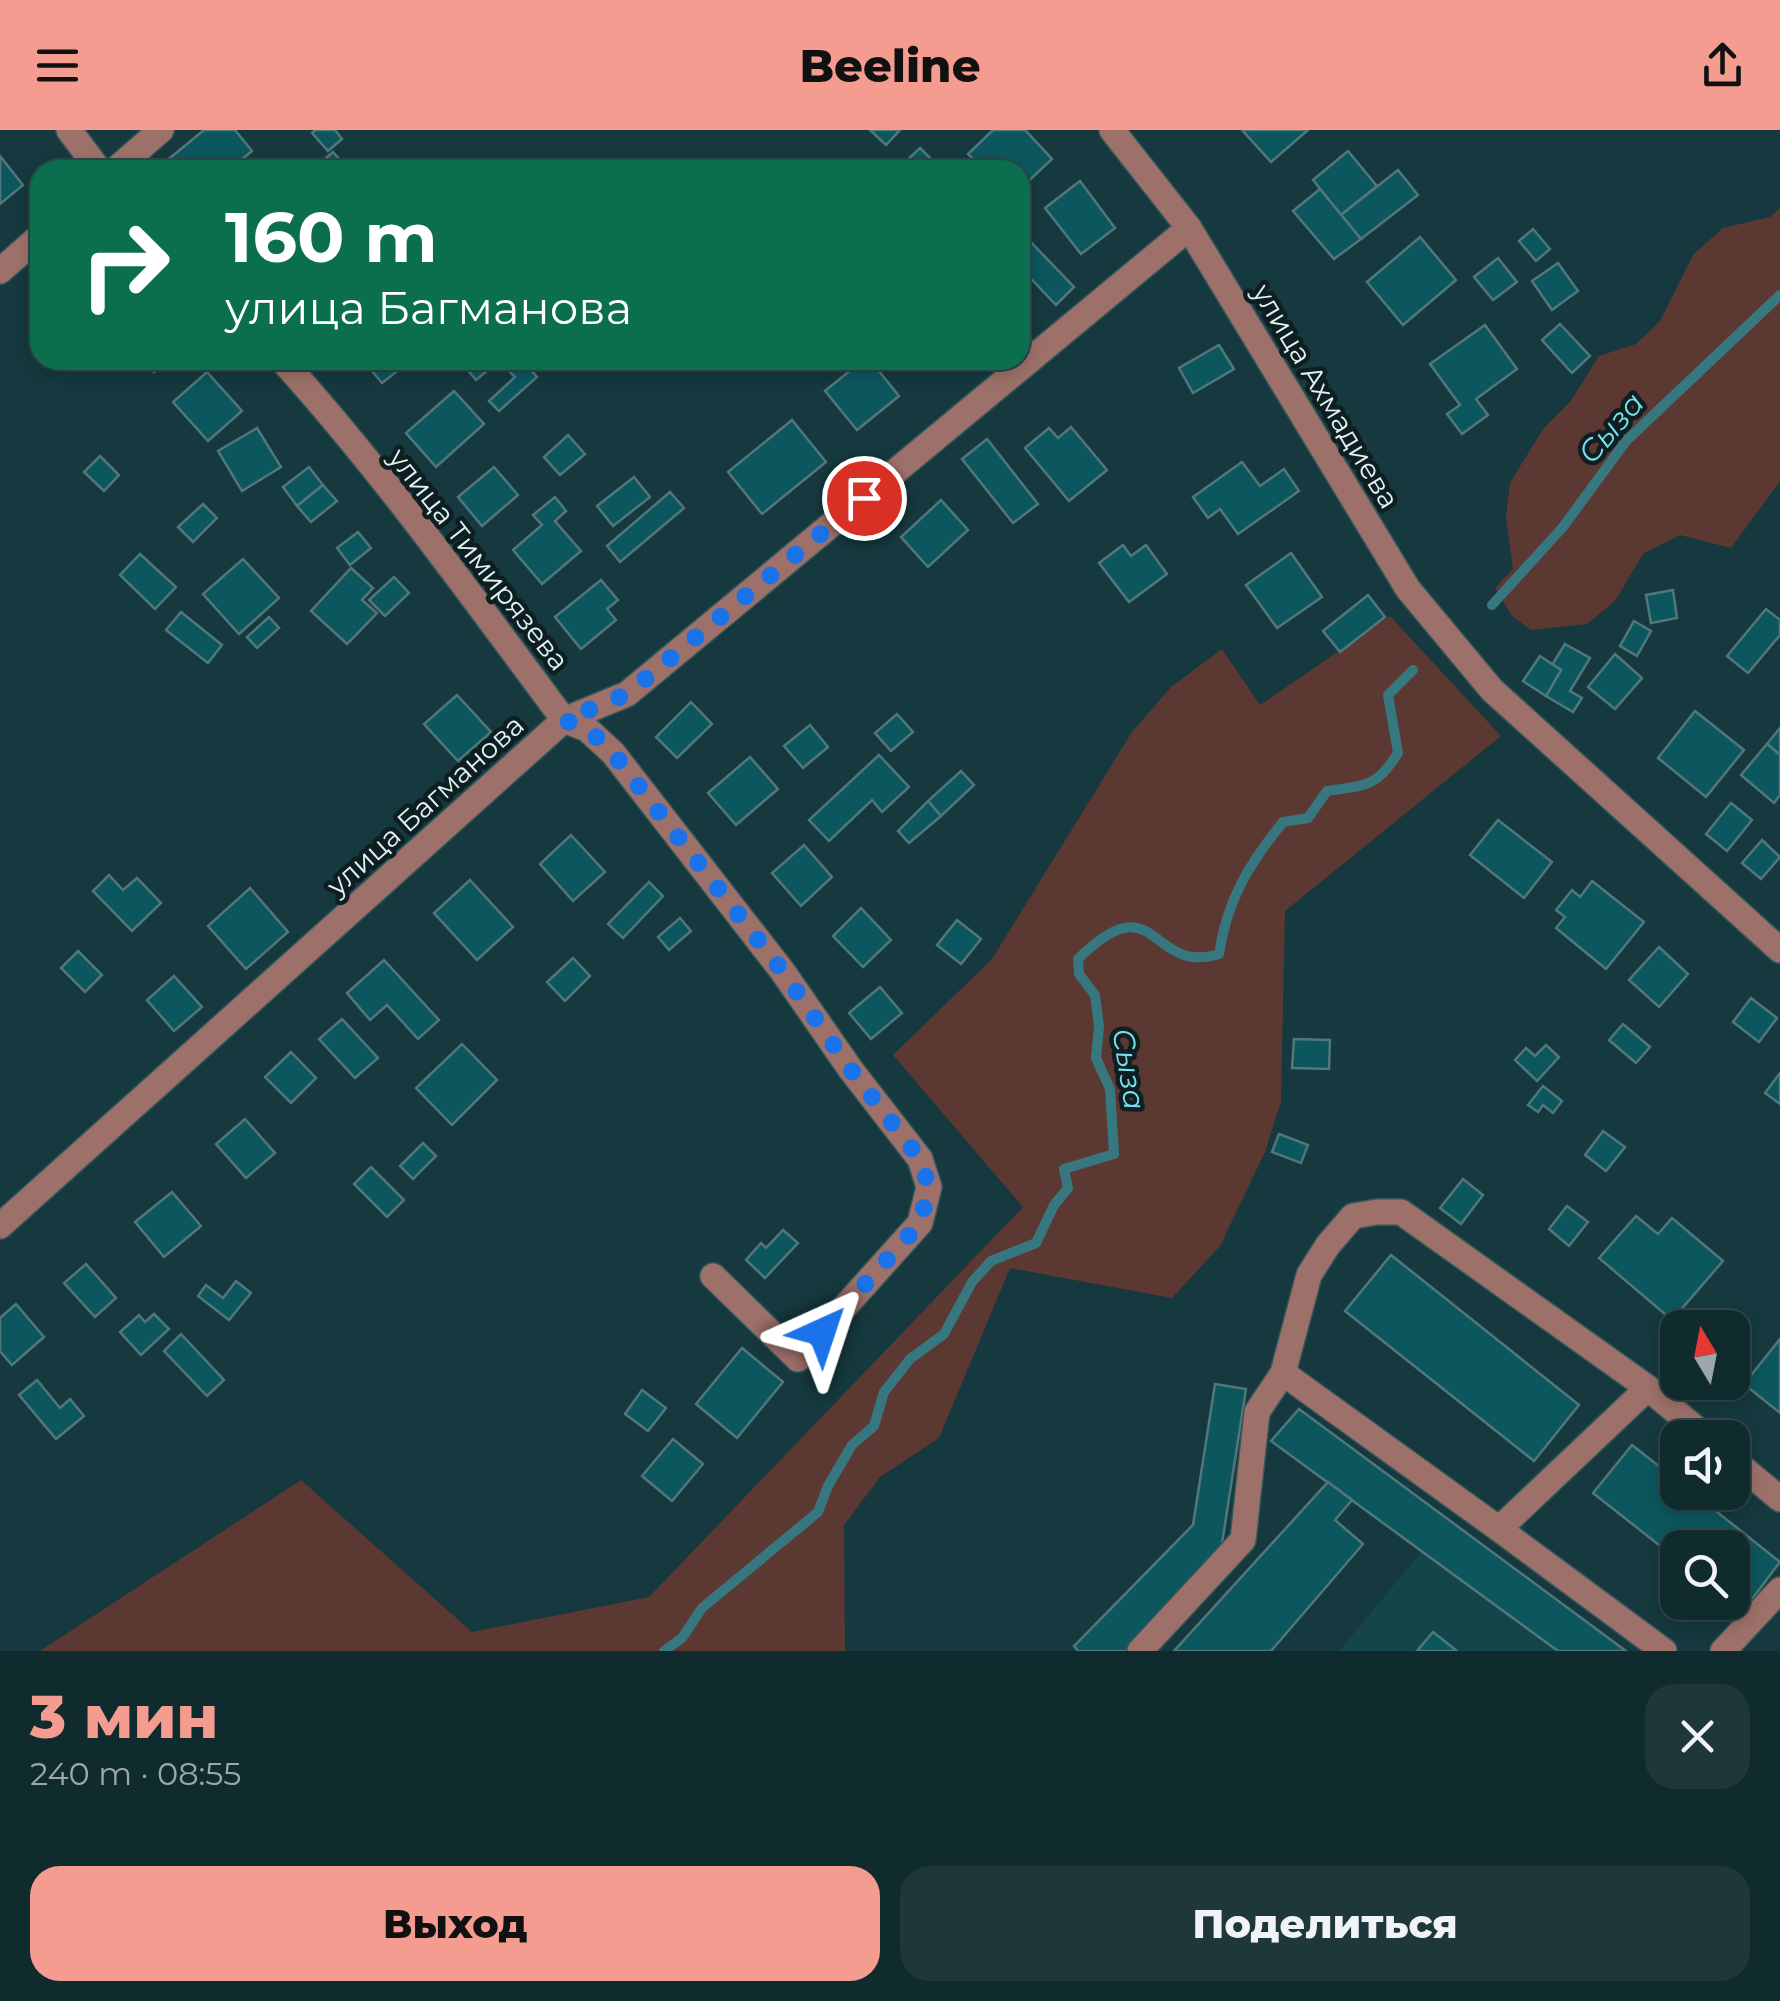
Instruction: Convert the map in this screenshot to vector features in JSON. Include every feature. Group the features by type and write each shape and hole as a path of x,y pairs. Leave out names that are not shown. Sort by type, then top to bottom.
{"street":[{"path":"69,130 92,160"},
{"path":"126,160 161,130"},
{"name":"улица Ахмадиева","path":"1112,130 1190,228 1408,588 1492,690 1780,950"},
{"name":"улица Багманова","path":"1030,360 1190,228"},
{"path":"0,271 30,245"},
{"name":"улица Тимирязева","path":"291,370 462,582 564,720 587,728 613,753 783,972 851,1070 920,1159 929,1187 920,1223 798,1360 713,1276"},
{"name":"улица Багманова","path":"0,1226 564,720 627,694 1018,370"},
{"path":"1140,1651 1243,1540 1258,1412 1283,1373 1309,1275 1353,1216 1400,1212 1648,1388 1685,1420"},
{"path":"1283,1373 1664,1651"},
{"path":"1499,1529 1648,1388"},
{"path":"1750,1474 1780,1498"},
{"path":"1723,1651 1780,1590"}],"shaded area":[{"path":"1780,208 1780,481 1731,548 1680,535 1643,554 1615,601 1587,624 1531,630 1512,616 1495,588 1513,569 1506,517 1510,483 1543,429 1570,402 1599,356 1636,344 1660,321 1693,255 1723,228 1770,217"},
{"path":"1390,616 1501,736 1285,911 1281,1101 1265,1152 1220,1246 1172,1298 1010,1268 939,1438 880,1477 844,1525 845,1651 40,1651 301,1480 472,1632 649,1597 1023,1207 893,1055 992,959 1132,732 1171,687 1222,649 1260,705"},
{"path":"1448,1520 1626,1651 1339,1651"}],"building":[{"path":"204,130 235,130 252,151 241,160 170,158"},
{"path":"335,130 342,139 328,151 312,133"},
{"path":"870,130 900,130 886,145"},
{"path":"993,130 1025,130 1052,159 1030,180 1030,160 974,160 968,154"},
{"path":"1242,130 1308,130 1271,162"},
{"path":"920,148 932,160 907,160"},
{"path":"1348,151 1377,186 1341,215 1313,180"},
{"path":"333,152 340,160 324,160"},
{"path":"0,156 23,185 0,204"},
{"path":"1398,170 1418,195 1361,239 1341,215"},
{"path":"1080,181 1115,228 1081,254 1045,208"},
{"path":"1320,189 1361,239 1334,259 1293,211"},
{"path":"1533,229 1550,249 1536,261 1519,241"},
{"path":"1420,237 1456,280 1403,325 1367,282"},
{"path":"1030,241 1074,287 1056,305 1030,278"},
{"path":"1498,258 1517,282 1493,300 1474,277"},
{"path":"1558,263 1578,291 1552,310 1532,281"},
{"path":"1560,324 1590,356 1572,373 1542,340"},
{"path":"1485,325 1517,369 1476,399 1488,415 1462,434 1447,414 1460,405 1430,364"},
{"path":"1219,345 1234,369 1193,393 1179,368"},
{"path":"371,370 399,370 382,383"},
{"path":"468,370 488,370 476,380"},
{"path":"508,370 531,370 537,377 499,411 489,401 515,377"},
{"path":"851,370 878,370 899,396 857,430 825,391"},
{"path":"207,372 242,411 208,441 173,402"},
{"path":"454,391 484,424 436,467 406,433"},
{"path":"792,420 826,462 762,514 728,472"},
{"path":"1071,427 1107,470 1069,501 1025,448 1049,428 1058,438"},
{"path":"257,428 281,467 242,491 218,451"},
{"path":"568,435 585,454 560,475 544,457"},
{"path":"987,439 1038,504 1013,523 962,459"},
{"path":"100,456 119,475 104,491 84,472"},
{"path":"1242,462 1260,486 1284,469 1299,491 1238,534 1220,509 1208,518 1193,497"},
{"path":"309,467 323,485 297,506 283,487"},
{"path":"494,467 518,495 482,526 458,497"},
{"path":"634,477 650,497 613,526 597,506"},
{"path":"323,485 337,501 311,522 297,506"},
{"path":"670,492 684,508 620,562 607,546"},
{"path":"555,497 566,511 555,521 581,551 542,584 513,550 542,525 533,515"},
{"path":"941,500 968,530 928,567 901,537"},
{"path":"203,504 217,518 193,542 178,527"},
{"path":"358,532 371,548 350,565 337,548"},
{"path":"1123,545 1131,556 1146,545 1167,574 1129,602 1099,563"},
{"path":"1291,553 1322,597 1277,628 1246,585"},
{"path":"140,554 176,587 155,609 120,575"},
{"path":"243,559 279,598 239,634 203,594"},
{"path":"351,568 373,588 362,600 377,613 347,644 311,611"},
{"path":"394,577 409,593 385,616 369,600"},
{"path":"601,580 618,600 607,609 616,620 581,649 555,617"},
{"path":"1673,590 1677,618 1651,623 1646,595"},
{"path":"1368,595 1385,617 1340,652 1323,631"},
{"path":"1766,609 1780,620 1780,635 1748,673 1727,656"},
{"path":"181,612 222,645 208,663 166,630"},
{"path":"269,617 279,628 257,648 247,637"},
{"path":"1634,621 1651,631 1637,656 1620,646"},
{"path":"1565,644 1590,658 1570,691 1582,698 1573,712 1546,696 1561,670 1552,665"},
{"path":"1615,654 1642,678 1615,709 1588,687"},
{"path":"1540,656 1561,670 1546,696 1523,681"},
{"path":"457,695 491,732 458,761 424,724"},
{"path":"691,702 712,724 677,758 656,737"},
{"path":"1695,711 1744,750 1706,797 1658,758"},
{"path":"897,714 913,732 891,751 875,733"},
{"path":"810,725 828,747 803,768 784,746"},
{"path":"1780,728 1780,755 1767,744"},
{"path":"1767,744 1780,755 1780,795 1774,803 1741,775"},
{"path":"879,755 909,787 882,812 872,800 829,841 809,820"},
{"path":"750,757 778,789 736,825 708,793"},
{"path":"961,771 974,785 941,816 928,801"},
{"path":"928,801 941,816 909,843 898,831"},
{"path":"1731,803 1752,820 1727,851 1706,834"},
{"path":"1498,820 1552,862 1524,898 1470,855"},
{"path":"571,835 605,872 573,901 540,864"},
{"path":"1762,840 1780,857 1761,879 1742,863"},
{"path":"804,845 832,877 801,906 772,873"},
{"path":"109,875 123,890 137,878 161,903 132,931 93,891"},
{"path":"470,880 513,927 477,960 434,913"},
{"path":"1592,881 1644,922 1606,969 1556,928 1565,917 1556,910 1572,890 1580,897"},
{"path":"649,882 663,896 623,938 608,924"},
{"path":"250,888 288,932 246,969 208,926"},
{"path":"861,908 891,940 863,967 833,936"},
{"path":"680,918 691,931 669,950 658,937"},
{"path":"957,920 981,939 961,964 937,945"},
{"path":"1659,947 1688,974 1659,1007 1629,980"},
{"path":"78,951 102,975 85,992 61,968"},
{"path":"573,958 590,976 565,1001 547,982"},
{"path":"384,960 439,1020 418,1039 387,1005 370,1020 347,993"},
{"path":"174,976 202,1007 174,1031 147,1000"},
{"path":"880,987 902,1013 871,1039 849,1013"},
{"path":"1751,998 1777,1018 1759,1042 1733,1022"},
{"path":"342,1019 378,1058 355,1078 319,1039"},
{"path":"1623,1024 1650,1047 1636,1063 1609,1040"},
{"path":"1294,1039 1330,1040 1329,1069 1292,1068"},
{"path":"462,1044 497,1080 452,1125 416,1088"},
{"path":"1546,1045 1559,1057 1537,1081 1515,1060 1526,1048 1535,1056"},
{"path":"291,1052 316,1078 291,1103 265,1077"},
{"path":"1780,1073 1780,1104 1765,1093"},
{"path":"1543,1086 1562,1101 1553,1113 1543,1105 1538,1112 1528,1105"},
{"path":"245,1119 275,1153 246,1178 216,1144"},
{"path":"1603,1131 1625,1147 1606,1171 1585,1155"},
{"path":"1279,1134 1308,1145 1301,1163 1272,1152"},
{"path":"423,1143 436,1156 413,1179 400,1166"},
{"path":"371,1167 404,1200 387,1217 354,1184"},
{"path":"1463,1179 1483,1195 1461,1224 1440,1208"},
{"path":"172,1192 201,1226 164,1257 135,1222"},
{"path":"1567,1206 1588,1222 1569,1246 1549,1229"},
{"path":"1636,1216 1658,1234 1672,1218 1723,1261 1681,1310 1660,1310 1599,1258"},
{"path":"783,1230 798,1243 765,1278 746,1260 761,1243 766,1248"},
{"path":"1391,1255 1579,1405 1534,1461 1345,1311"},
{"path":"86,1264 116,1298 95,1317 64,1283"},
{"path":"236,1281 251,1293 229,1320 198,1296 206,1285 223,1298"},
{"path":"16,1304 44,1337 12,1365 0,1351 0,1318"},
{"path":"154,1314 169,1329 141,1355 120,1332 139,1315 145,1322"},
{"path":"181,1334 224,1380 207,1396 164,1351"},
{"path":"1780,1339 1780,1413 1750,1389 1750,1376"},
{"path":"742,1348 783,1382 737,1438 696,1404"},
{"path":"37,1380 60,1408 70,1399 84,1416 56,1439 19,1395"},
{"path":"1215,1384 1246,1389 1221,1550 1127,1651 1078,1651 1074,1646 1193,1525"},
{"path":"642,1390 666,1408 648,1431 625,1414"},
{"path":"1299,1409 1626,1651 1558,1651 1271,1441"},
{"path":"673,1439 703,1464 672,1501 642,1476"},
{"path":"1632,1445 1660,1467 1660,1510 1715,1510 1740,1530 1660,1530 1660,1546 1593,1493"},
{"path":"1328,1482 1352,1500 1335,1520 1363,1544 1271,1651 1174,1651"},
{"path":"1750,1538 1780,1562 1750,1602"},
{"path":"1433,1632 1457,1651 1417,1651"}],"waterway":[{"name":"Сыза","path":"1492,605 1563,527 1626,441 1780,295"},
{"name":"Сыза","path":"664,1651 682,1638 702,1608 818,1512 852,1445 874,1426 884,1392 910,1359 944,1334 972,1282 991,1261 1036,1243 1054,1205 1068,1188 1064,1169 1114,1154 1110,1089 1096,1058 1099,1026 1095,995 1079,974 1078,959 1104,937 1124,928 1139,929 1179,953 1196,957 1219,954 1241,884 1283,822 1308,818 1327,791 1376,779 1398,753 1388,695 1413,670"}],"route":[{"path":"822,1332 920,1223 929,1187 920,1159 851,1070 783,972 613,753 587,728 564,720 627,694 864,498"}]}
